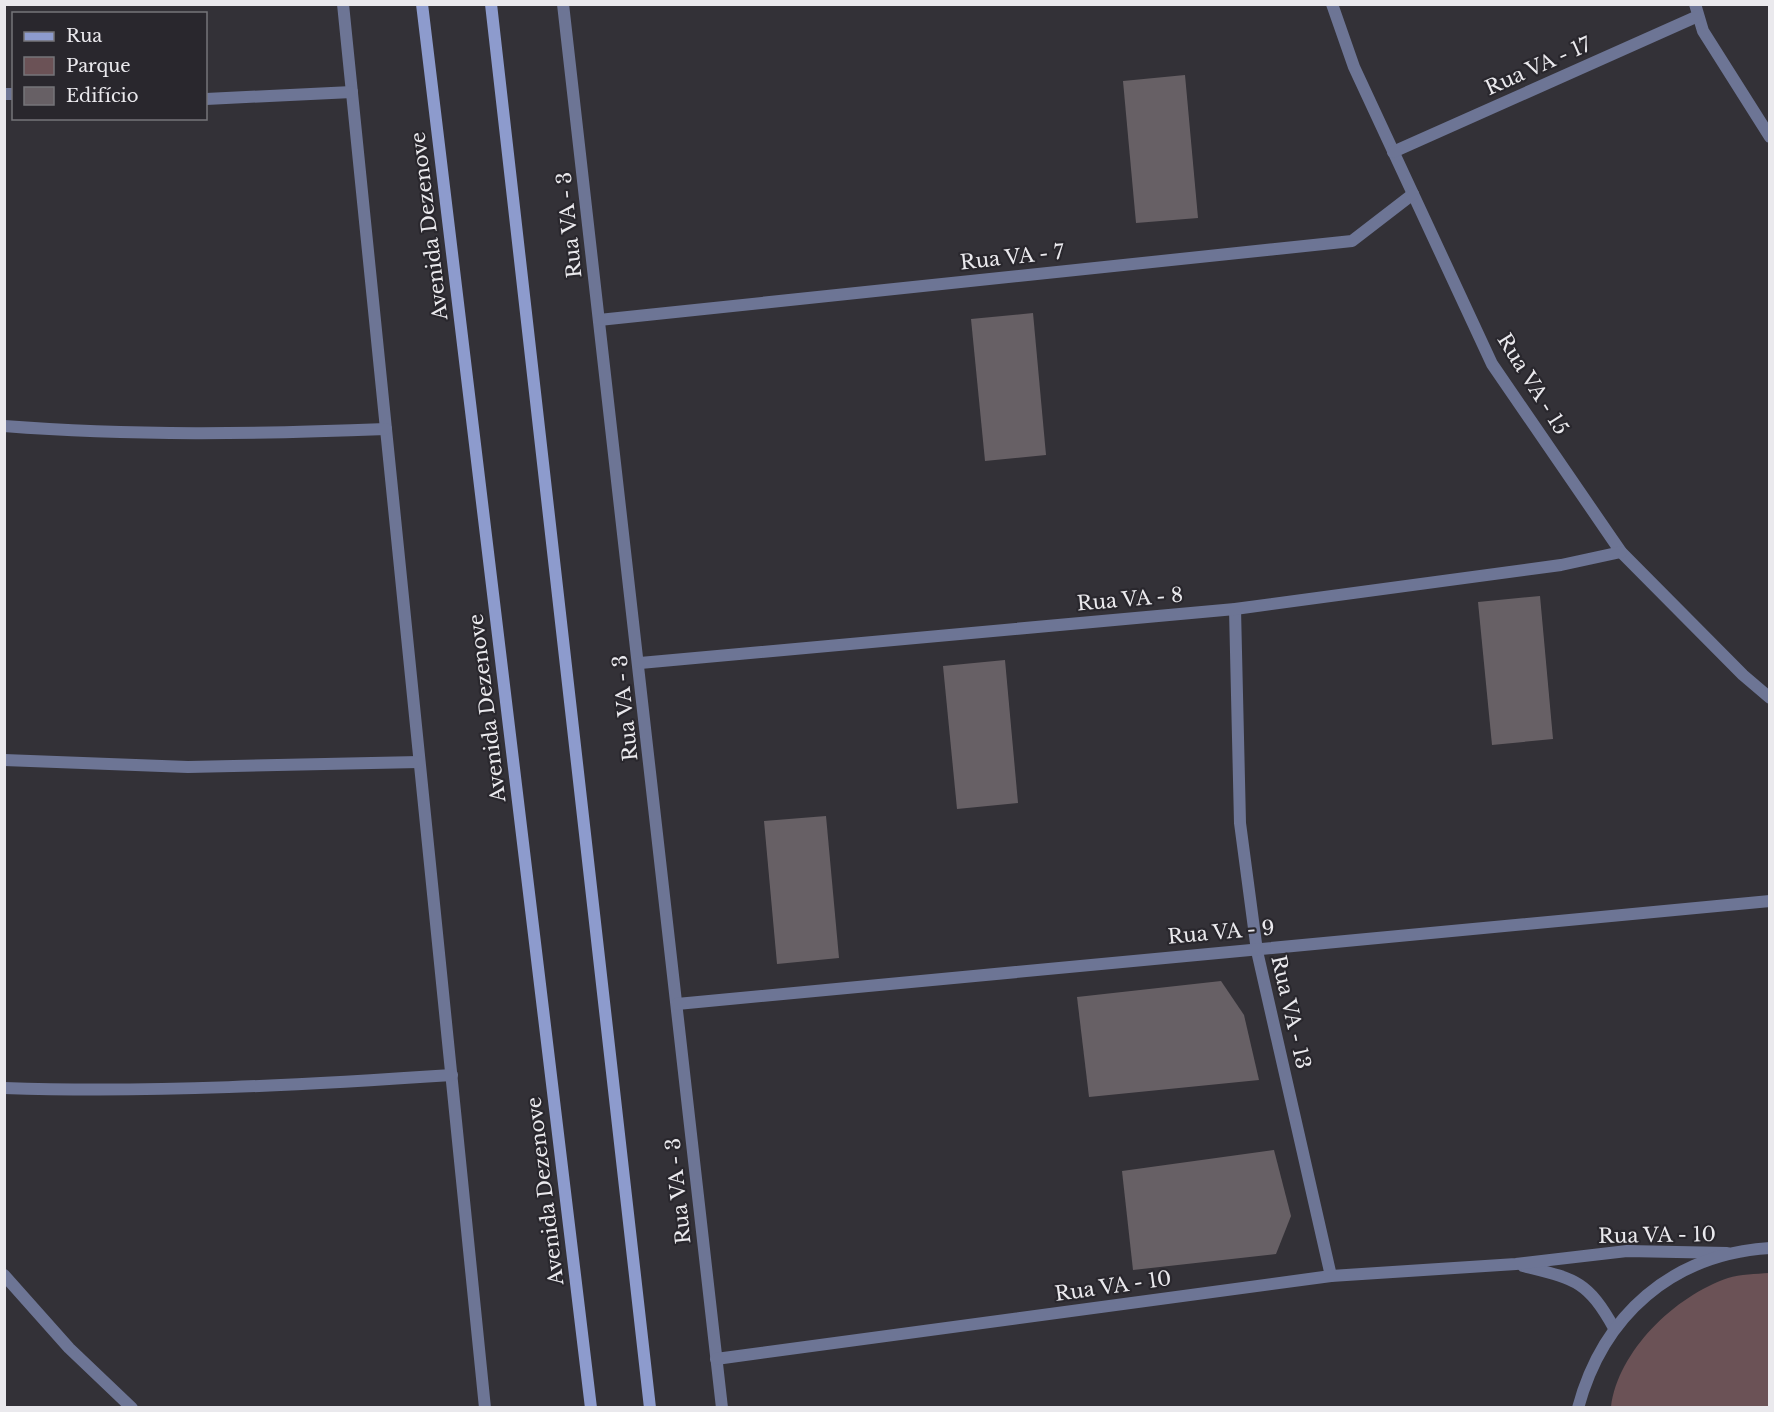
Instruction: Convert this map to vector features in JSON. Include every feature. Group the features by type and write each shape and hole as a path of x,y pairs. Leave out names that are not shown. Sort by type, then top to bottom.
{"street":[{"path":"343,4 485,1407"},
{"name":"Avenida Dezenove","path":"422,4 591,1407"},
{"path":"490,4 650,1407"},
{"name":"Rua VA - 3","path":"563,4 640,663 722,1407"},
{"name":"Rua VA - 15","path":"1332,4 1354,68 1492,364 1621,552 1743,675 1770,698"},
{"path":"1696,10 1702,31 1770,137"},
{"name":"Rua VA - 17","path":"1393,152 1696,10"},
{"path":"207,99 352,92"},
{"name":"Rua VA - 7","path":"599,320 1352,241 1413,194"},
{"path":"4,426 160,434 386,429"},
{"name":"Rua VA - 8","path":"640,663 1234,609 1561,565 1621,552"},
{"name":"Rua VA - 13","path":"1234,609 1240,824 1257,949 1331,1276"},
{"path":"4,760 188,767 419,762"},
{"name":"Rua VA - 9","path":"677,1004 1770,901"},
{"path":"4,1088 178,1089 452,1075"},
{"path":"1578,1407 1585,1382 1614,1328 1633,1307 1669,1279 1701,1262 1727,1253 1770,1248"},
{"name":"Rua VA - 10","path":"716,1359 1331,1276 1516,1264 1627,1251 1727,1253"},
{"name":"Rua VA - 10","path":"1516,1264 1564,1276 1590,1290 1614,1328"},
{"path":"4,1275 69,1348 132,1407"}],"green space":[{"path":"1769,1273 1769,1407 1611,1407 1616,1386 1637,1346 1670,1312 1708,1286 1728,1278"}],"building":[{"path":"1185,75 1198,218 1136,223 1123,81"},
{"path":"1033,313 1046,455 985,461 971,319"},
{"path":"1540,596 1553,739 1492,745 1478,602"},
{"path":"1005,660 1018,803 957,809 943,666"},
{"path":"826,816 839,958 777,964 764,821"},
{"path":"1221,981 1244,1015 1259,1080 1089,1097 1077,997"},
{"path":"1274,1150 1291,1216 1276,1254 1133,1270 1122,1171"}]}
